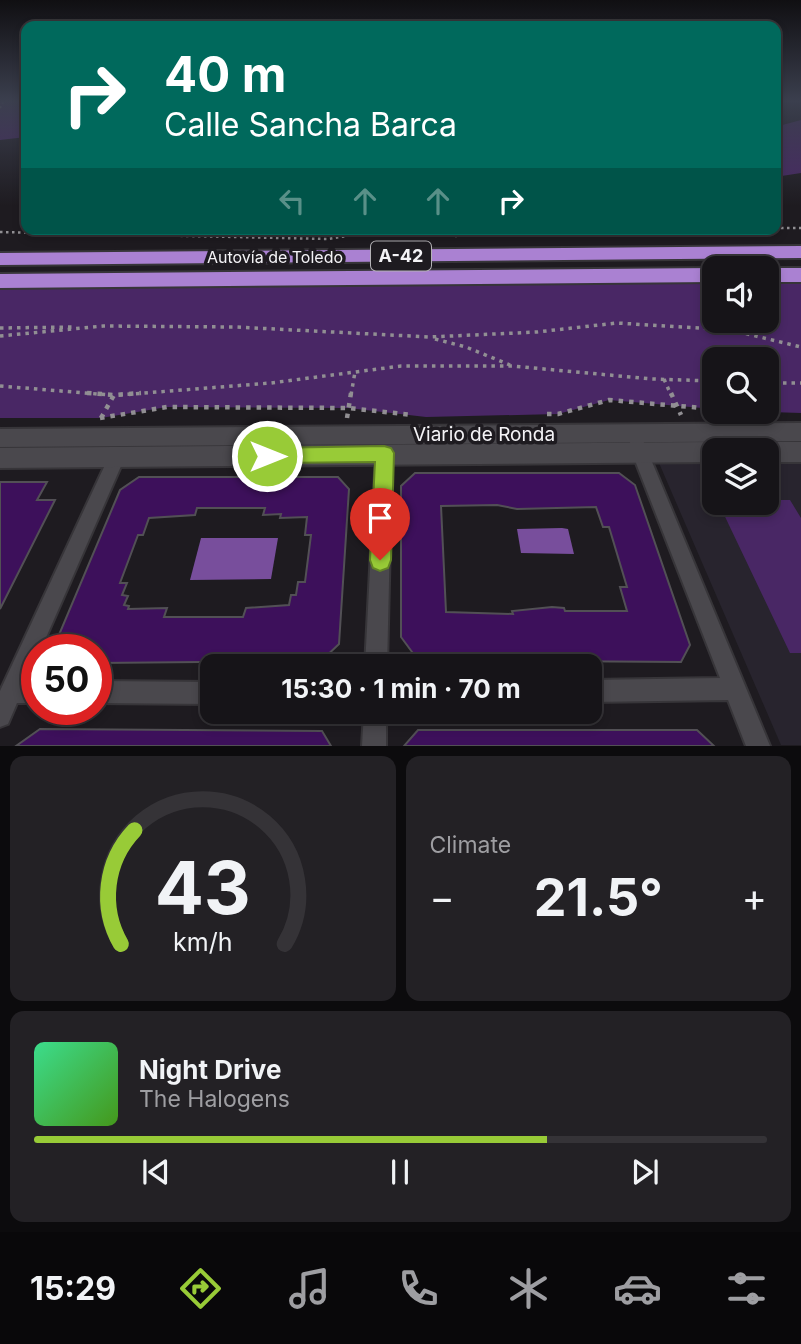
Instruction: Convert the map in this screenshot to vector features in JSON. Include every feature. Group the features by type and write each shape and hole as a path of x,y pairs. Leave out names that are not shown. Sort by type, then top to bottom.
{"highway":[{"name":"Autovía de Toledo","path":"0,259 801,252"},
{"name":"Autovía de Toledo","path":"0,281 702,275"},
{"path":"779,275 801,275"}],"main road":[{"name":"Viario de Ronda","path":"0,438 88,428 636,442 702,450"},
{"name":"Viario de Ronda","path":"0,458 384,453 636,442 686,433 801,432"},
{"path":"779,452 801,452"}],"street":[{"path":"636,442 758,746"},
{"path":"376,654 384,453"},
{"path":"0,716 117,457"},
{"path":"602,691 736,688"},
{"path":"12,692 21,692"},
{"path":"112,692 200,693"},
{"path":"374,746 375,724"}],"path":[{"path":"781,228 801,228"},
{"path":"0,232 21,232"},
{"path":"141,235 328,239 353,235"},
{"path":"435,235 461,235"},
{"path":"0,328 236,327 430,337 537,332 617,323 730,330 801,347"},
{"path":"0,335 103,327"},
{"path":"430,337 466,347 512,366"},
{"path":"0,386 114,395 271,383 401,366 512,366 702,381"},
{"path":"346,434 355,372"},
{"path":"664,379 678,407 686,433"},
{"path":"779,383 801,383"},
{"path":"88,428 101,418 114,395"},
{"path":"545,414 558,414 609,400 702,409"},
{"path":"88,428 101,418 167,407 348,408 426,417"}],"shaded area":[{"path":"0,136 21,136 21,138 0,140"},
{"path":"781,136 801,136 801,173 781,176"},
{"path":"0,283 702,284 702,333 779,333 779,284 801,284 801,413 779,412 779,347 702,347 702,408 609,400 558,414 426,417 348,408 167,407 101,418 0,418"},
{"path":"659,463 702,463 702,515 779,515 779,463 801,464 801,745 781,745"},
{"path":"779,500 790,500 801,518 801,653 790,653 724,515 779,515"},
{"path":"517,529 568,529 574,554 521,553"},
{"path":"201,538 278,538 271,579 190,580"}],"building":[{"path":"415,473 619,473 635,485 690,645 681,662 602,661 602,654 414,654 401,637 401,486","holes":["497,505 517,509 596,507 603,527 609,527 627,587 620,587 627,611 565,611 564,608 552,607 512,611 513,614 446,612 441,506"]},
{"path":"139,477 338,477 349,489 339,644 328,654 200,654 200,662 112,663 112,634 59,634 120,490","holes":["197,508 265,508 263,515 281,514 280,518 307,517 305,535 311,535 305,582 298,582 296,595 291,595 289,605 246,608 243,617 164,617 167,608 128,609 129,606 124,605 128,596 122,595 127,583 120,583 138,535 143,535 149,518 195,515"]},
{"path":"0,482 47,482 37,500 55,500 0,609"},
{"path":"40,729 322,731 331,746 16,746"},
{"path":"418,730 697,730 714,746 404,746"}],"route":[{"path":"267,456 384,453 380,560"}]}
